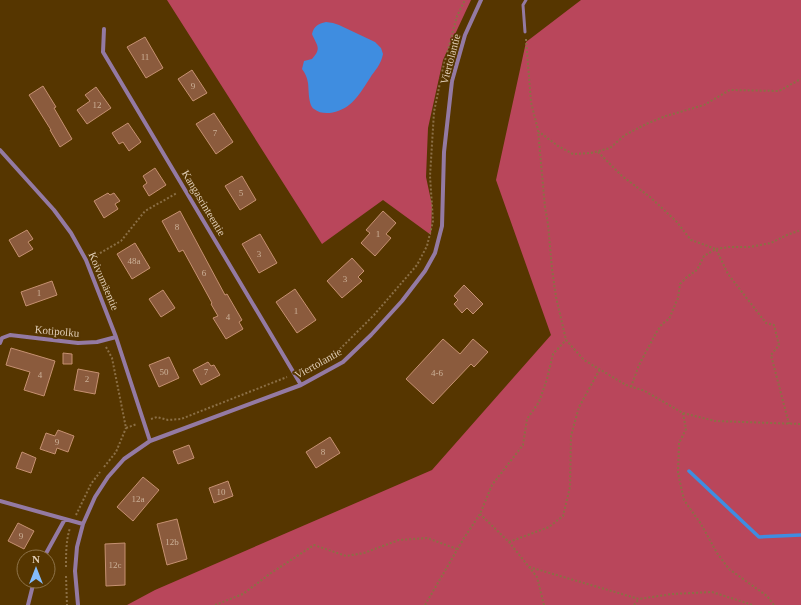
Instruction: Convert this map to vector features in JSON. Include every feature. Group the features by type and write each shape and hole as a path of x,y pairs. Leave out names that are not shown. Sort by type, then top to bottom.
{"street":[{"name":"Viertolantie","path":"78,605 75,571 77,547 83,524 95,497 124,459 150,441 300,384 343,362 366,340 425,271 435,252 442,226 444,152 452,81 465,35 481,0"},
{"name":"Kangasrinteentie","path":"104,29 103,52 300,384"},
{"name":"Koivumäentie","path":"0,150 54,210 71,233 86,260 116,337 150,441"},
{"name":"Kotipolku","path":"0,343 2,338 10,335 78,343 105,340 116,337"},
{"path":"0,501 83,524"},
{"path":"48,549 65,519"},
{"path":"28,605 32,589"}],"lane":[{"path":"525,32 523,5 526,0"}],"path":[{"path":"105,340 107,350 112,358 126,428 157,416 168,420 181,419 317,365 337,352 374,315 402,283 417,265 427,246 433,221 430,176 434,112 457,16 465,0"},
{"path":"525,32 531,102 538,130 552,269 556,297 566,340 584,360 626,385 645,391 683,413 715,421 801,424"},
{"path":"538,130 558,146 573,154 598,152 610,148 625,136 646,124 666,116 704,105 730,90 779,91 801,79"},
{"path":"598,152 622,176 650,197 676,221 692,240 716,249 728,274 766,322 774,325 779,345 771,355 789,424"},
{"path":"86,260 98,256 121,241 145,211 185,189"},
{"path":"631,387 639,365 656,333 662,324 669,319 678,298 680,284 687,276 697,270 704,256 716,249 771,244 786,235 801,230"},
{"path":"425,605 457,549 480,514 492,485 523,445 527,419 539,402 547,379 553,354 566,340"},
{"path":"509,542 549,527 563,516 570,487 571,436 579,408 600,369"},
{"path":"683,413 686,430 679,443 678,473 684,500 702,524 717,553 729,569 767,596 774,605"},
{"path":"480,514 509,542 537,578 544,605"},
{"path":"216,605 243,594 271,573 314,545 346,556 364,553 399,540 427,538 457,549"},
{"path":"529,567 639,599 672,594 712,592 753,605"},
{"path":"634,605 639,599"}],"shaded area":[{"path":"167,0 471,0 443,60 428,128 426,177 432,205 431,235 383,200 322,244"},
{"path":"581,0 801,0 801,605 127,605 155,590 432,470 551,335 496,180 526,42"}],"water":[{"path":"326,22 339,25 375,42 381,48 383,54 378,67 355,100 341,110 332,113 322,113 312,107 307,79 302,69 304,61 312,59 318,49 312,34 315,27"}],"building":[{"path":"145,37 163,68 146,78 127,47"},
{"path":"192,70 207,93 193,101 178,79"},
{"path":"43,86 56,107 54,108 72,139 60,147 29,95"},
{"path":"96,87 111,108 87,124 77,110 90,101 85,95"},
{"path":"214,113 233,142 216,154 196,124"},
{"path":"128,123 141,142 129,151 123,142 119,144 112,133"},
{"path":"155,168 166,185 149,196 143,186 147,183 143,176"},
{"path":"242,176 256,200 240,210 225,186"},
{"path":"108,193 110,195 114,193 120,201 115,204 118,209 104,218 94,201"},
{"path":"180,211 225,295 227,294 242,320 239,322 243,329 226,339 213,318 218,316 211,304 212,303 183,250 179,252 162,221"},
{"path":"383,211 396,223 386,234 391,238 375,256 361,243 370,233 366,230"},
{"path":"27,230 33,239 28,242 33,249 19,257 9,240"},
{"path":"260,234 277,263 259,273 242,244"},
{"path":"135,243 150,268 132,279 117,254"},
{"path":"352,258 364,271 358,277 362,281 342,298 327,281"},
{"path":"52,281 57,295 26,306 21,292"},
{"path":"464,285 483,304 473,314 467,308 462,313 454,304 458,300 454,296"},
{"path":"295,289 316,320 297,333 276,302"},
{"path":"163,290 175,308 161,317 149,299"},
{"path":"443,339 460,354 473,339 488,352 474,367 471,364 433,404 406,379"},
{"path":"11,348 55,361 44,396 24,390 30,372 6,365"},
{"path":"63,353 72,354 72,364 63,364"},
{"path":"169,357 179,378 159,387 149,365"},
{"path":"208,362 211,366 214,365 220,375 201,385 193,370"},
{"path":"78,369 99,373 95,394 74,390"},
{"path":"58,430 74,436 68,452 57,448 55,454 40,449 46,433 55,436"},
{"path":"330,437 340,453 316,468 306,452"},
{"path":"189,445 194,458 178,464 173,451"},
{"path":"22,452 36,458 31,473 16,468"},
{"path":"143,477 159,490 133,521 117,507"},
{"path":"228,481 233,496 214,503 209,488"},
{"path":"177,519 187,559 167,565 157,524"},
{"path":"18,523 34,531 24,549 8,541"},
{"path":"125,543 125,585 106,586 105,544"}],"waterway":[{"path":"689,471 759,537 801,535"}]}
